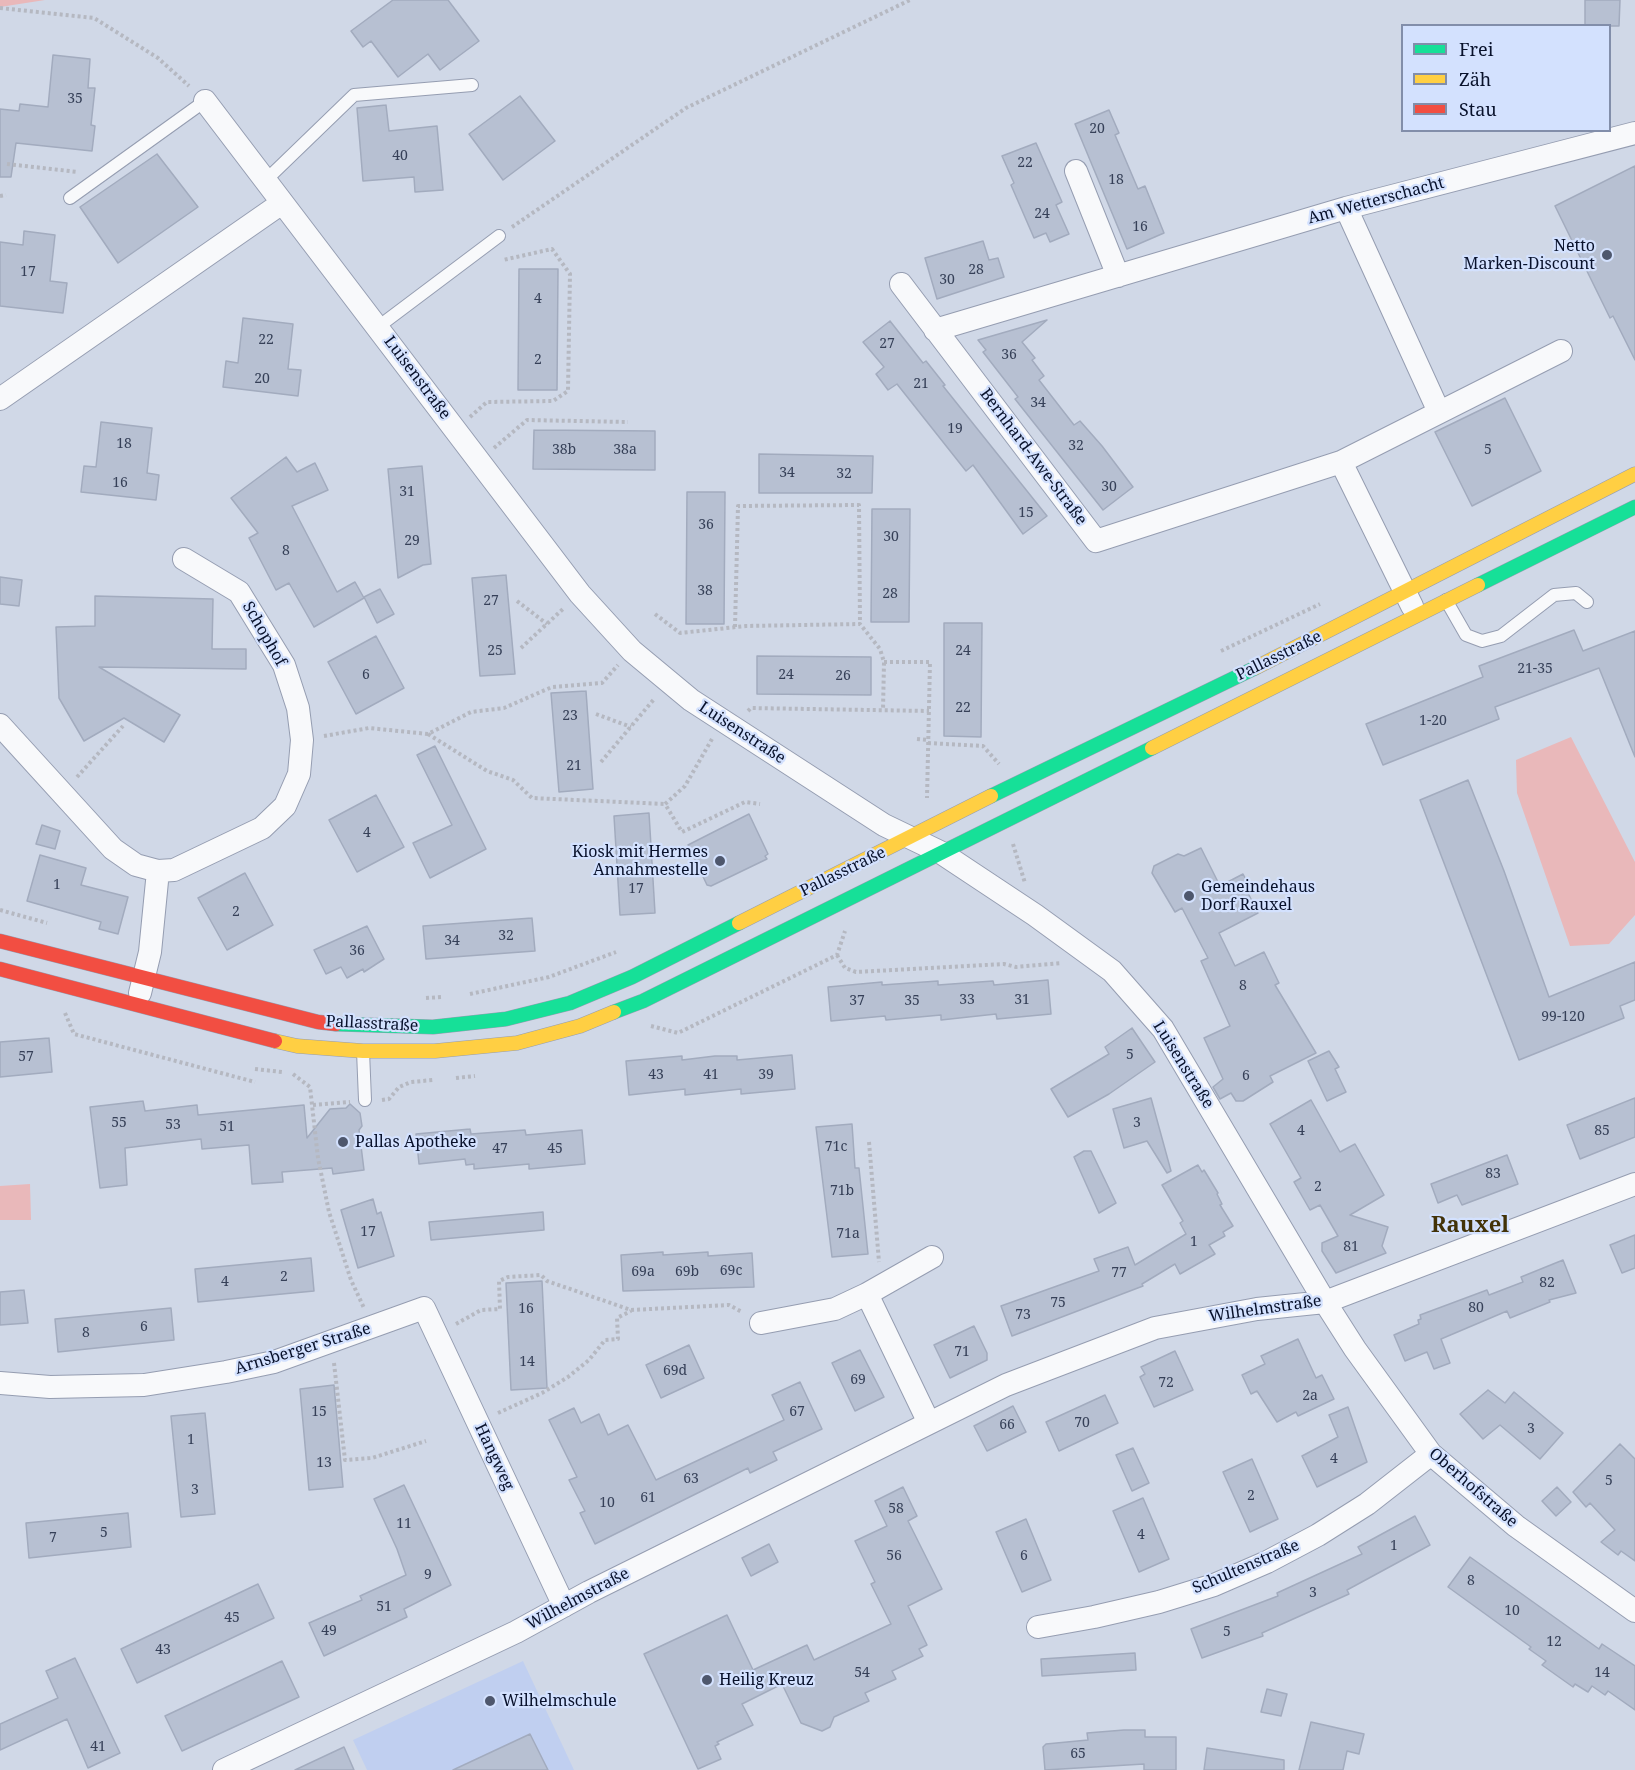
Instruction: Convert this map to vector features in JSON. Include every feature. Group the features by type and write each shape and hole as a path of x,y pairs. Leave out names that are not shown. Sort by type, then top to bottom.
{"main road":[{"name":"Pallasstraße","path":"0,941 302,1020 362,1026 433,1027 506,1019 570,1003 632,977 910,839 1011,786 1405,592 1635,474"},
{"name":"Pallasstraße","path":"0,969 254,1037 297,1046 363,1051 435,1051 517,1043 580,1026 643,1001 1635,507"}],"street":[{"name":"Luisenstraße","path":"205,101 580,594 632,651 668,683 728,724 884,825 940,852 1112,971 1163,1029 1324,1302"},
{"name":"Am Wetterschacht","path":"935,330 1347,208 1635,133"},
{"path":"1076,171 1118,276"},
{"path":"0,399 282,203"},
{"path":"1347,208 1439,412"},
{"name":"Bernhard-Awe-Straße","path":"901,284 1096,541 1341,462 1561,351"},
{"path":"1341,462 1417,614"},
{"name":"Schophof","path":"158,871 174,870 262,828 285,806 299,774 302,740 298,708 284,665 239,592 184,559"},
{"path":"0,725 113,849 136,866 158,871 150,952 136,1006"},
{"name":"Wilhelmstraße","path":"224,1770 516,1632 1006,1385 1155,1328 1257,1309 1324,1302 1635,1184"},
{"path":"761,1323 836,1310 932,1257"},
{"path":"877,1288 929,1423"},
{"name":"Oberhofstraße","path":"1324,1302 1431,1454 1516,1526 1635,1611"},
{"name":"Arnsberger Straße","path":"0,1383 50,1387 144,1385 226,1372 274,1362 424,1308"},
{"name":"Hangweg","path":"424,1308 564,1606"},
{"name":"Schultenstraße","path":"1038,1627 1159,1602 1214,1584 1267,1562 1318,1535 1367,1504 1431,1454"}],"lane":[{"path":"265,181 354,95 472,85"},
{"path":"70,198 205,101"},
{"path":"378,327 499,236"},
{"path":"1446,600 1466,635 1482,641 1501,636 1554,594 1576,593 1587,602"},
{"path":"362,1026 365,1100"}],"path":[{"path":"499,236 686,108 910,0"},
{"path":"0,8 94,18 158,58 205,101"},
{"path":"8,164 103,174"},
{"path":"0,196 6,195"},
{"path":"456,430 487,402 553,401 568,392 570,274 552,249 503,260"},
{"path":"479,460 527,420 628,422"},
{"path":"735,627 738,506 859,505 860,624 880,649 884,662 883,710"},
{"path":"521,648 580,594"},
{"path":"517,600 547,624"},
{"path":"655,614 680,633 735,627 860,624"},
{"path":"428,734 471,712 504,708 552,687 602,683 632,651"},
{"path":"884,662 930,662 927,802"},
{"path":"601,762 668,683"},
{"path":"302,740 369,728 428,734 487,771 513,780 532,798 665,804 685,786 728,724 751,708 929,711"},
{"path":"596,714 631,727"},
{"path":"62,793 123,726"},
{"path":"917,739 983,746 1000,764"},
{"path":"665,804 682,832 745,802 760,804"},
{"path":"0,909 50,924"},
{"path":"837,955 846,968 855,972 1004,964 1016,967 1064,963 1077,945"},
{"path":"462,995 549,977 618,952"},
{"path":"420,998 452,996"},
{"path":"63,1008 74,1034 255,1082"},
{"path":"255,1069 293,1074 310,1087 318,1158 329,1212 351,1280 373,1328"},
{"path":"869,1142 879,1264 877,1288"},
{"path":"436,1334 481,1310 500,1309 499,1281 508,1277 541,1275 547,1281 631,1310 729,1305 761,1323"},
{"path":"478,1423 542,1393 568,1377 589,1360 605,1340 618,1339 617,1318 631,1310"},
{"path":"334,1365 345,1460 372,1458 426,1441"}],"shaded area":[{"path":"0,0 45,0 0,7"},
{"path":"1571,737 1635,862 1635,915 1609,944 1570,946 1517,793 1516,760"},
{"path":"30,1184 31,1220 0,1220 0,1186"},
{"name":"Wilhelmschule","path":"523,1661 574,1770 367,1770 353,1740"}],"building":[{"path":"393,0 448,0 479,41 440,70 428,54 398,77 371,41 363,47 351,31"},
{"path":"1585,0 1620,0 1619,26 1585,24"},
{"path":"53,55 90,59 88,88 95,88 91,125 95,126 92,151 16,143 11,177 0,177 0,109 19,111 20,104 48,107"},
{"path":"520,96 555,141 503,180 469,134"},
{"path":"386,105 389,131 437,126 443,190 415,192 414,177 363,181 357,108"},
{"path":"1109,110 1119,133 1115,135 1138,189 1145,186 1164,233 1127,249 1075,124"},
{"path":"1036,143 1062,202 1056,205 1069,234 1050,242 1046,233 1034,238 1011,185 1014,183 1002,156"},
{"path":"157,154 198,207 118,263 80,207"},
{"name":"Netto Marken-Discount","path":"1635,166 1635,360 1613,316 1610,318 1555,206"},
{"path":"24,231 55,235 50,281 67,283 63,313 0,306 0,242 23,245"},
{"path":"983,241 989,260 998,258 1004,277 937,299 925,258"},
{"path":"519,269 558,269 557,390 518,390"},
{"path":"243,318 293,324 288,369 301,370 298,396 223,387 226,361 238,363"},
{"path":"1047,320 1022,342 1035,358 1032,360 1044,376 1039,380 1074,425 1080,421 1102,446 1133,487 1103,510 1015,399 1018,397 983,352 986,350 978,340"},
{"path":"890,321 923,363 926,361 945,385 943,386 1047,516 1023,534 973,465 966,471 897,384 888,390 876,374 884,367 863,342"},
{"path":"1505,398 1541,471 1472,506 1435,432"},
{"path":"101,422 152,428 147,473 159,475 156,500 81,492 84,466 96,467"},
{"path":"534,430 655,431 655,470 533,469"},
{"path":"759,454 873,456 872,493 759,493"},
{"path":"286,457 297,472 315,463 328,490 292,506 337,592 355,582 364,598 314,627 289,583 276,590 249,538 258,533 231,498"},
{"path":"422,466 431,564 423,565 398,578 388,469"},
{"path":"687,492 725,492 724,624 686,624"},
{"path":"872,509 910,509 909,622 871,622"},
{"path":"506,575 515,674 480,676 472,578"},
{"path":"0,577 22,580 19,606 0,604"},
{"path":"380,589 394,614 377,623 364,597"},
{"path":"95,596 213,599 212,649 246,649 246,669 99,667 180,715 164,742 124,718 84,741 59,698 56,627 95,626"},
{"path":"944,623 982,623 981,737 944,736"},
{"path":"1574,630 1583,651 1635,631 1635,757 1599,668 1495,707 1499,719 1383,765 1366,724 1483,677 1479,666"},
{"path":"376,636 404,688 356,714 328,662"},
{"path":"757,656 871,657 871,695 757,694"},
{"path":"586,691 593,789 559,792 551,693"},
{"path":"435,746 486,849 430,878 413,843 452,825 417,755"},
{"path":"1468,780 1504,871 1549,997 1635,962 1635,1000 1620,1006 1624,1018 1519,1060 1420,800"},
{"path":"376,795 404,847 357,872 329,820"},
{"path":"649,813 655,913 620,915 614,816"},
{"path":"749,814 768,854 765,856 767,859 711,886 707,885 688,845"},
{"path":"42,825 60,831 55,849 36,844"},
{"path":"1201,848 1220,886 1243,874 1251,889 1247,891 1258,913 1219,933 1235,966 1264,952 1279,983 1275,985 1316,1053 1270,1076 1273,1082 1243,1101 1236,1101 1231,1093 1220,1099 1213,1087 1223,1079 1204,1038 1230,1026 1201,961 1208,958 1182,908 1175,912 1152,873 1154,866 1178,854 1184,856"},
{"path":"40,855 86,868 81,885 128,897 118,934 99,929 101,922 27,901"},
{"path":"245,873 273,925 227,950 198,898"},
{"path":"532,918 535,951 426,959 423,926"},
{"path":"367,926 384,959 364,972 363,969 347,978 341,967 326,974 314,950"},
{"path":"1048,980 1051,1014 997,1019 996,1014 941,1020 941,1015 886,1020 885,1016 831,1021 828,987 882,982 882,985 938,981 938,985 993,981 994,985"},
{"path":"1132,1028 1155,1062 1109,1094 1068,1117 1051,1089 1109,1054 1105,1047"},
{"path":"49,1038 52,1072 0,1077 0,1042"},
{"path":"1329,1051 1339,1067 1335,1069 1346,1092 1327,1101 1308,1061"},
{"path":"792,1055 795,1089 741,1094 741,1089 685,1095 685,1089 629,1095 626,1061 682,1056 682,1060 737,1056 737,1060"},
{"path":"1151,1098 1171,1171 1167,1173 1147,1141 1124,1148 1113,1109"},
{"path":"1635,1098 1635,1137 1580,1159 1567,1125"},
{"path":"1311,1100 1340,1152 1355,1144 1384,1195 1350,1215 1388,1227 1382,1246 1386,1253 1336,1273 1322,1251 1322,1243 1338,1236 1320,1205 1310,1210 1294,1182 1301,1178 1270,1124"},
{"path":"143,1101 145,1111 197,1105 198,1115 304,1105 307,1138 330,1109 346,1108 350,1104 360,1113 362,1126 359,1130 364,1170 333,1174 332,1168 282,1172 283,1182 252,1184 249,1145 202,1149 201,1139 125,1148 127,1185 100,1188 90,1107"},
{"path":"852,1124 855,1168 859,1168 868,1254 832,1257 816,1127"},
{"path":"470,1129 471,1134 525,1130 526,1135 582,1130 585,1164 529,1169 529,1164 474,1169 474,1164 466,1165 465,1159 419,1164 416,1134"},
{"path":"1084,1151 1091,1151 1116,1203 1099,1213 1074,1157"},
{"path":"1507,1155 1518,1184 1462,1205 1457,1195 1438,1203 1431,1184"},
{"path":"1198,1165 1202,1172 1204,1170 1218,1193 1222,1204 1220,1205 1233,1226 1223,1232 1225,1236 1209,1245 1215,1254 1180,1274 1175,1264 1142,1284 1143,1286 1012,1336 1001,1306 1099,1271 1094,1259 1128,1247 1135,1265 1186,1234 1180,1223 1183,1221 1162,1185"},
{"path":"373,1199 377,1214 381,1212 394,1256 358,1268 341,1210"},
{"path":"543,1212 544,1230 431,1240 429,1222"},
{"path":"1635,1235 1635,1268 1622,1273 1610,1245"},
{"path":"663,1252 663,1255 708,1252 708,1256 752,1253 754,1287 623,1291 621,1255"},
{"path":"311,1258 314,1291 198,1302 195,1269"},
{"path":"1563,1260 1576,1293 1549,1300 1550,1302 1510,1318 1507,1311 1441,1339 1450,1363 1434,1369 1427,1352 1405,1361 1394,1335 1419,1324 1420,1315 1487,1290 1489,1295 1523,1282 1521,1277"},
{"path":"542,1281 547,1388 511,1390 506,1283"},
{"path":"24,1290 28,1323 0,1325 0,1292"},
{"path":"171,1308 174,1340 58,1352 55,1319"},
{"path":"974,1326 987,1353 987,1360 950,1378 934,1345"},
{"path":"1298,1339 1316,1378 1322,1375 1334,1399 1298,1416 1296,1412 1277,1422 1257,1391 1251,1394 1242,1375 1265,1364 1261,1356"},
{"path":"689,1345 704,1378 661,1398 646,1365"},
{"path":"860,1350 884,1397 855,1411 832,1363"},
{"path":"1175,1351 1193,1390 1154,1407 1140,1377 1145,1374 1141,1367"},
{"path":"800,1382 822,1429 773,1452 777,1460 750,1473 748,1468 595,1544 580,1513 585,1511 569,1480 577,1477 549,1420 574,1408 581,1423 599,1414 608,1435 628,1425 656,1480 784,1420 772,1395"},
{"path":"334,1385 343,1487 309,1490 300,1389"},
{"path":"1488,1390 1505,1403 1514,1392 1563,1433 1540,1459 1500,1425 1483,1439 1460,1414"},
{"path":"1105,1395 1118,1423 1059,1451 1046,1422"},
{"path":"1013,1406 1026,1432 987,1451 974,1426"},
{"path":"1348,1407 1367,1462 1317,1487 1302,1456 1338,1437 1329,1415"},
{"path":"205,1413 215,1514 181,1517 171,1416"},
{"path":"1620,1444 1635,1459 1635,1561 1621,1551 1618,1555 1601,1542 1615,1530 1590,1503 1586,1507 1573,1492"},
{"path":"1133,1448 1149,1483 1132,1491 1116,1455"},
{"path":"1252,1459 1278,1519 1250,1532 1223,1472"},
{"path":"404,1485 451,1585 404,1609 407,1617 324,1656 309,1623 362,1600 360,1596 406,1575 374,1499"},
{"path":"903,1487 917,1516 908,1521 942,1589 908,1606 927,1645 919,1649 923,1656 892,1671 896,1679 865,1693 869,1701 834,1717 830,1727 822,1731 801,1723 782,1684 742,1704 753,1725 717,1742 719,1744 715,1746 721,1759 698,1769 644,1654 727,1615 753,1670 807,1645 814,1660 891,1624 871,1584 875,1582 855,1541 887,1526 875,1501"},
{"path":"1557,1487 1571,1502 1556,1516 1542,1501"},
{"path":"1143,1498 1169,1559 1139,1572 1113,1511"},
{"path":"128,1513 131,1547 29,1558 26,1523"},
{"path":"1415,1516 1430,1545 1347,1590 1349,1594 1262,1633 1263,1636 1202,1658 1191,1629 1278,1596 1277,1593 1362,1554 1358,1547"},
{"path":"1026,1519 1051,1580 1022,1592 996,1532"},
{"path":"769,1544 778,1562 751,1576 742,1558"},
{"path":"1470,1557 1599,1649 1602,1644 1635,1666 1635,1710 1608,1691 1605,1695 1592,1686 1588,1692 1575,1684 1573,1687 1542,1665 1546,1661 1529,1649 1531,1647 1448,1587"},
{"path":"258,1584 274,1618 137,1683 121,1649"},
{"path":"1135,1653 1136,1670 1042,1676 1041,1659"},
{"path":"75,1658 120,1753 88,1768 67,1719 0,1750 0,1724 58,1698 46,1671"},
{"path":"282,1661 299,1697 182,1751 165,1716"},
{"path":"1267,1689 1287,1694 1281,1716 1261,1712"},
{"path":"1311,1722 1364,1734 1359,1754 1347,1751 1343,1770 1299,1770"},
{"path":"1145,1730 1145,1737 1176,1737 1176,1770 1144,1770 1144,1764 1045,1770 1043,1747 1046,1744 1088,1740 1087,1733"},
{"path":"530,1734 548,1770 453,1770"},
{"path":"344,1747 354,1770 295,1770"},
{"path":"1207,1748 1284,1760 1284,1770 1204,1770"}],"traffic: fast":[{"path":"1478,585 1635,507"},
{"path":"991,796 1255,668"},
{"path":"614,1012 643,1001 1152,748"},
{"path":"336,1024 433,1027 506,1019 570,1003 632,977 739,923"}],"traffic: slow":[{"path":"1255,668 1635,474"},
{"path":"1152,748 1478,585"},
{"path":"739,923 991,796"},
{"path":"275,1041 297,1046 363,1051 435,1051 517,1043 580,1026 614,1012"}],"traffic: jam":[{"path":"0,941 318,1022 336,1024"},
{"path":"0,969 275,1041"}],"place":[{"name":"Netto Marken-Discount","path":"1607,255"},
{"name":"Kiosk mit Hermes Annahmestelle","path":"720,861"},
{"name":"Gemeindehaus Dorf Rauxel","path":"1189,896"},
{"name":"Pallas Apotheke","path":"343,1142"},
{"name":"Heilig Kreuz","path":"707,1680"},
{"name":"Wilhelmschule","path":"490,1701"}],"district":[{"name":"Rauxel","path":"1470,1226"}]}
